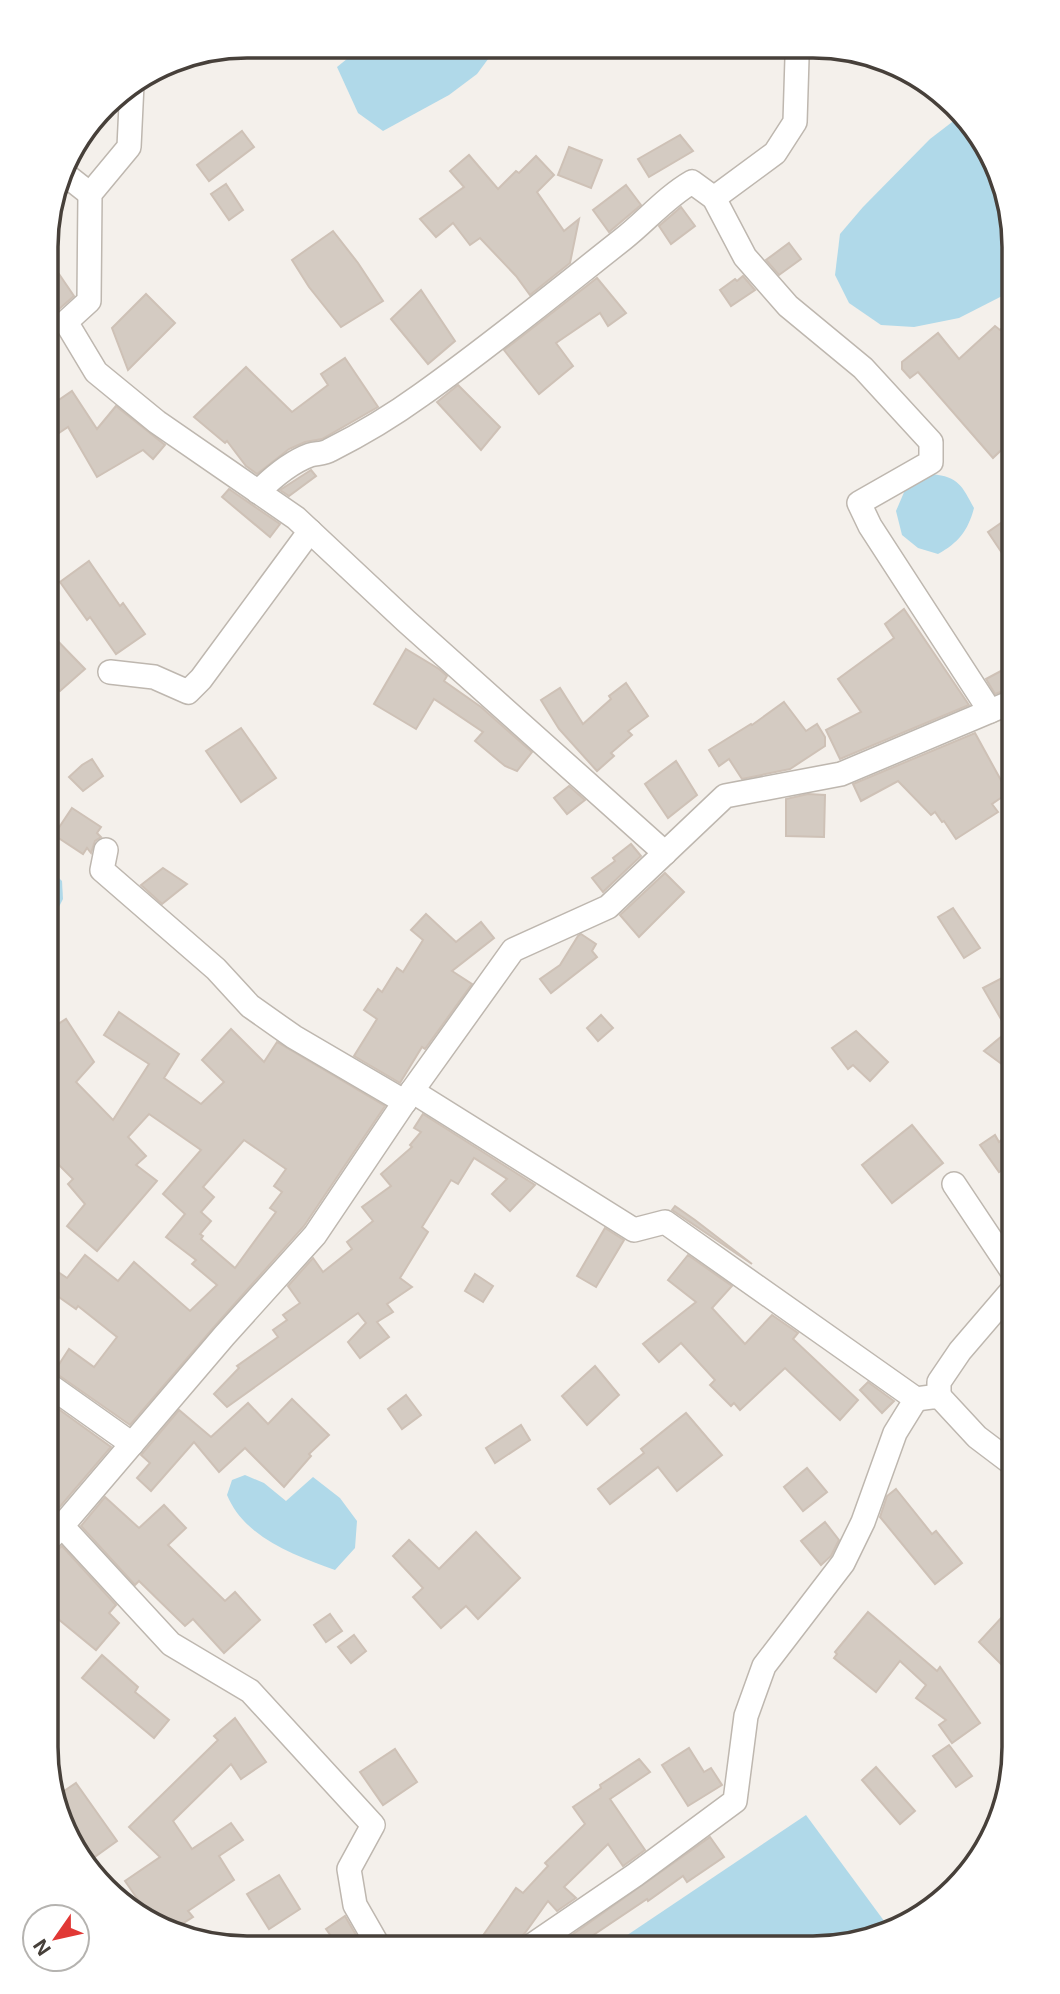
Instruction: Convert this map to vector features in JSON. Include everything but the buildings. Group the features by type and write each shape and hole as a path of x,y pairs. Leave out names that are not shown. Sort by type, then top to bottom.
{"street":[{"path":"714,198 775,153 795,122 797,58"},
{"path":"132,98 130,146 90,194 89,301 66,322 96,372 157,422 296,518 406,621 665,853"},
{"path":"70,179 90,194"},
{"path":"258,492 272,478 294,464 310,455 326,453 383,422 424,393 641,225 679,189 692,182 714,198 746,257 788,306 863,368 931,442 931,462 859,503 870,526 990,711"},
{"path":"110,672 154,677 188,692 201,679 310,531"},
{"path":"58,1529 224,1336 315,1235 408,1097 513,950 608,907 724,796 841,774 1002,706"},
{"path":"106,850 102,870 216,969 250,1006 294,1037 408,1097 634,1230 665,1222 928,1397 1002,1456"},
{"path":"954,1184 1002,1256"},
{"path":"546,1936 635,1875 735,1801 746,1716 764,1666 843,1563 863,1521 895,1433 928,1397 960,1351 1002,1302"},
{"path":"58,1392 132,1444"},
{"path":"58,1538 171,1644 250,1691 373,1825 349,1869 355,1905 373,1936"}],"water":[{"path":"348,58 489,58 477,74 449,95 383,131 358,113 337,67"},
{"path":"954,121 983,163 1001,222 1002,296 959,318 914,327 881,325 849,303 835,275 840,234 930,139"},
{"path":"932,474 948,477 959,484 974,508 961,536 938,554 918,548 902,535 896,511 905,490"},
{"path":"58,877 62,881 63,899 58,909"},
{"path":"245,1475 264,1483 286,1501 313,1477 340,1498 357,1521 355,1548 335,1570 288,1551 258,1534 235,1510 227,1495 232,1480"},
{"path":"806,1815 885,1922 838,1935 626,1936"}]}
